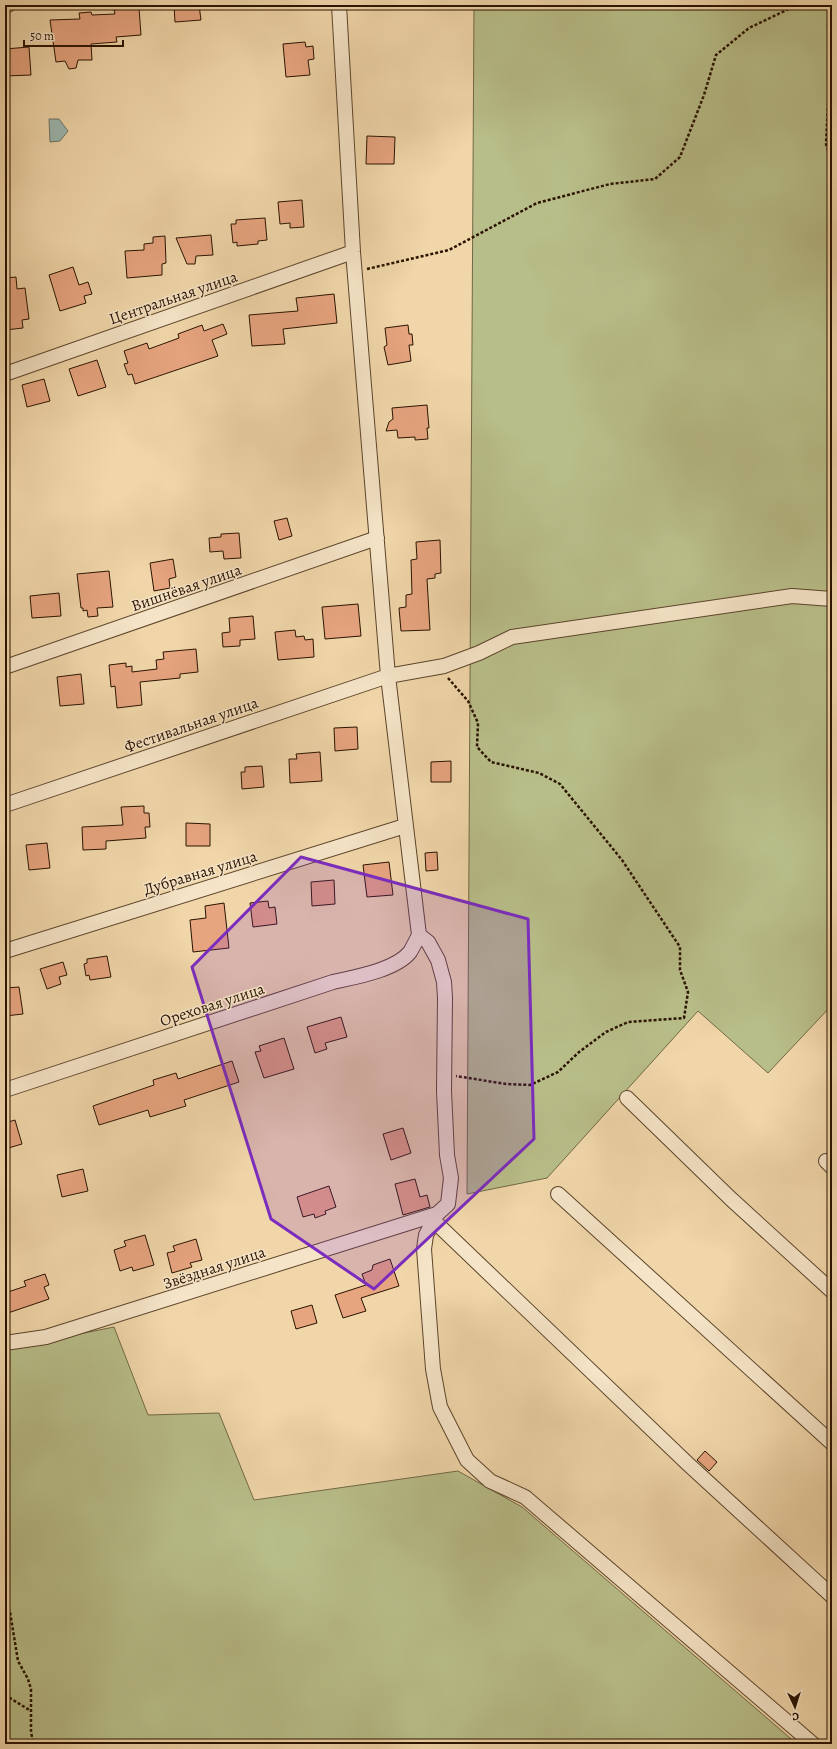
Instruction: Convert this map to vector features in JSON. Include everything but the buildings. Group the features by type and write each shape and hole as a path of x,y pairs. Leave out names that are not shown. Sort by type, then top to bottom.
{"street":[{"path":"339,5 353,252 388,676 419,935 428,942 438,960 444,982 446,1148 451,1178 450,1192 448,1204 434,1217 426,1235 424,1249 433,1369 440,1407 467,1460 490,1481 525,1497 813,1744"},
{"name":"Центральная улица","path":"5,374 353,252"},
{"name":"Вишнёвая улица","path":"5,667 377,538"},
{"name":"Фестивальная улица","path":"5,805 388,676 444,666 479,653 512,637 792,596 832,599"},
{"name":"Дубравная улица","path":"5,951 405,826"},
{"name":"Ореховая улица","path":"5,1090 326,985 381,969 401,960 410,952 419,935"},
{"path":"627,1098 731,1199 832,1291"},
{"path":"558,1194 832,1443"},
{"path":"434,1217 688,1464 832,1596"},
{"name":"Звёздная улица","path":"5,1343 46,1337 434,1217"}],"path":[{"path":"355,272 449,250 537,203 610,184 655,179 680,157 704,95 716,55 748,28 797,5"},
{"path":"832,9 828,23 830,67 826,144 832,162"},
{"path":"832,219 829,398 832,412"},
{"path":"444,666 447,677 468,701 478,723 477,747 491,762 539,773 560,784 622,860 680,947 680,970 688,992 684,1018 628,1022 606,1032 558,1072 530,1085 506,1084 444,1074"},
{"path":"5,1604 10,1612 18,1660 31,1689 31,1731 33,1744"},
{"path":"5,1694 32,1711"}],"highlighted area":[{"path":"301,857 528,919 534,1139 374,1289 271,1219 192,967"}],"green space":[{"path":"474,5 832,5 832,1005 768,1073 698,1011 547,1178 467,1194"},
{"path":"114,1327 148,1415 219,1413 254,1500 458,1471 522,1507 797,1744 5,1744 5,1349"}],"water":[{"path":"49,119 59,119 68,131 60,141 50,142"}]}
